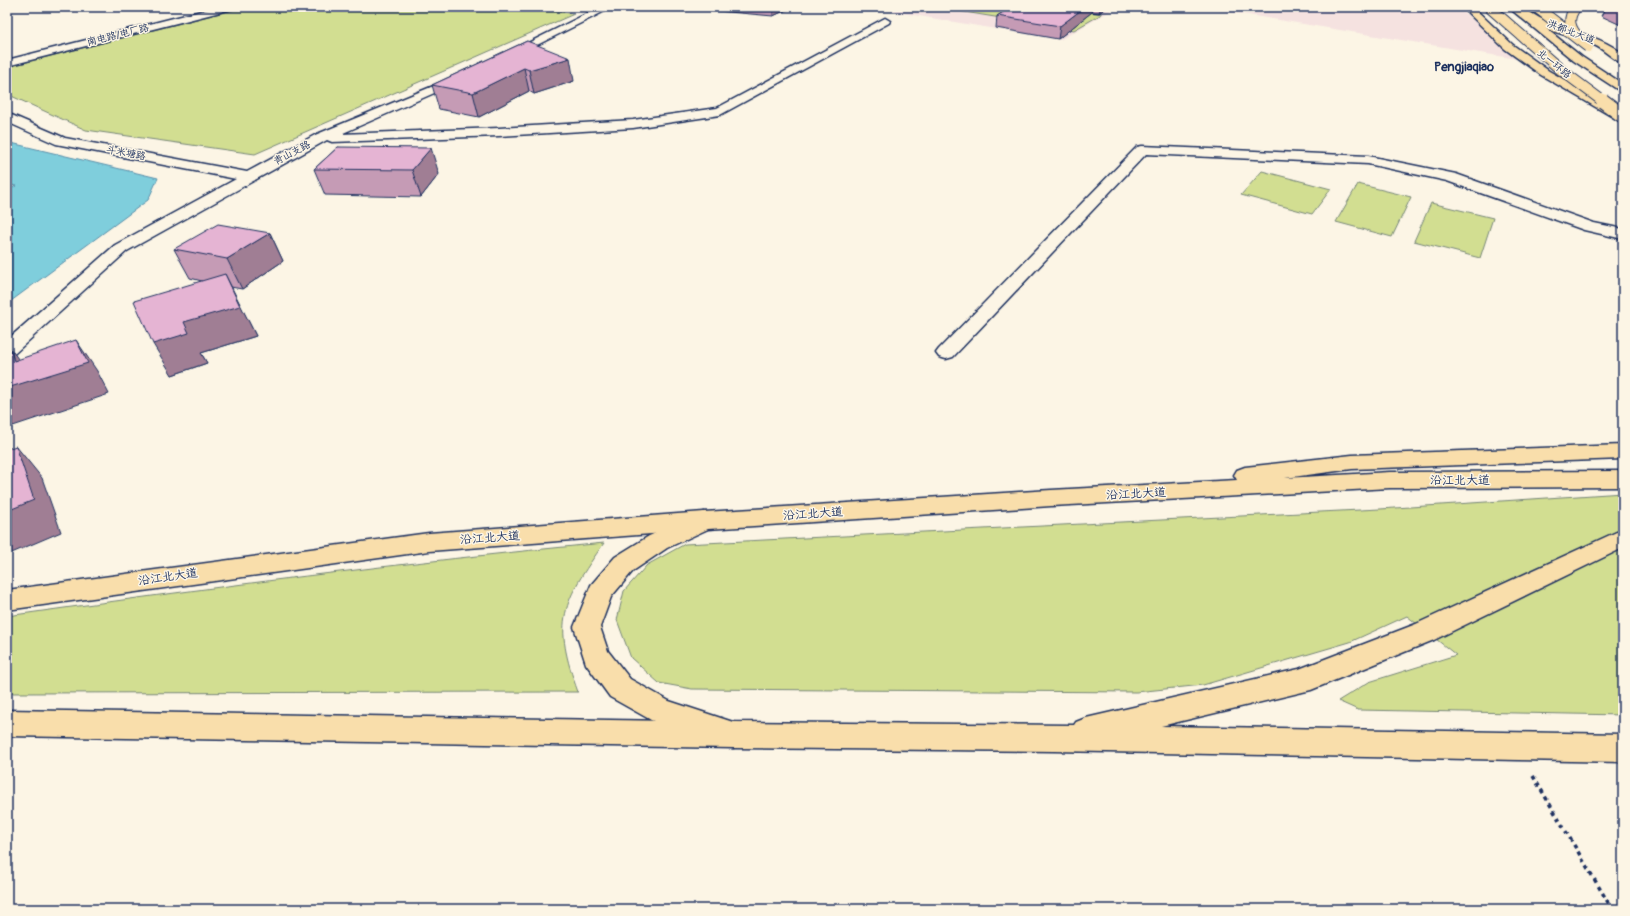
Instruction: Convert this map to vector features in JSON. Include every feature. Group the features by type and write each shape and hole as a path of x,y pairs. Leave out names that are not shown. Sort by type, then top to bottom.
{"main road":[{"path":"1467,7 1509,47 1545,73 1623,117"},
{"path":"1476,7 1509,39 1558,63 1623,109"},
{"name":"北一环路","path":"1489,7 1561,70 1623,117"},
{"name":"北一环路","path":"1513,7 1578,58 1623,89"},
{"name":"洪都北大道","path":"1517,7 1531,17 1595,41 1615,52 1623,60"},
{"path":"1536,7 1623,72"},
{"path":"1576,7 1571,12 1568,19 1571,31 1588,47"},
{"path":"1051,498 1352,462 1623,452"},
{"name":"沿江北大道","path":"7,600 429,542 704,521 1051,498 1390,480 1623,478"},
{"path":"704,521 658,542 624,564 600,592 587,627 596,656 620,688 661,711 733,736"},
{"path":"1054,738 1301,681 1425,632 1623,538"},
{"path":"7,723 733,736 1054,738 1623,748"}],"street":[{"name":"南电路/电厂路","path":"7,63 229,7"},
{"path":"498,60 608,7"},
{"path":"320,138 499,132 633,124 720,111 885,21"},
{"name":"青山支路","path":"7,350 121,248 320,138 470,73"},
{"name":"斗米塘路","path":"7,117 61,141 249,176"},
{"path":"946,352 1142,150 1368,160 1451,177 1590,227 1623,234"}],"path":[{"path":"1515,746 1612,909"}],"shaded area":[{"path":"867,7 1117,7 1060,40"},
{"path":"1200,7 1458,7 1517,59"}],"green space":[{"path":"244,7 536,7 574,14 255,154 86,130 7,94 7,67"},
{"path":"934,7 1062,7 1102,14 1074,30"},
{"path":"1262,171 1331,189 1312,214 1241,195"},
{"path":"1358,184 1411,197 1392,237 1336,222"},
{"path":"1431,203 1493,218 1480,258 1414,241"},
{"path":"1623,493 1623,715 1358,710 1338,701 1369,682 1456,655 1407,616 1350,642 1203,685 1136,692 692,689 659,683 631,658 617,620 624,591 647,565 685,544 1380,509"},
{"path":"604,543 570,598 566,613 564,629 565,647 578,692 7,693 7,616 306,576 455,558"}],"water":[{"path":"7,142 158,178 148,200 7,304 7,190 16,186 7,184"}],"building":[{"path":"1011,7 1085,7 1060,26 997,16"},
{"path":"527,41 570,58 529,70 524,68 473,93 432,85"},
{"path":"338,147 431,148 412,170 314,169"},
{"path":"218,224 270,233 227,259 174,249"},
{"path":"225,274 240,306 184,322 189,333 153,344 134,301"},
{"path":"76,340 88,363 7,388 7,349 10,348 14,361"},
{"path":"16,446 34,500 7,511 7,449"}],"district":[{"name":"Pengjiaqiao","path":"1464,67"}]}
